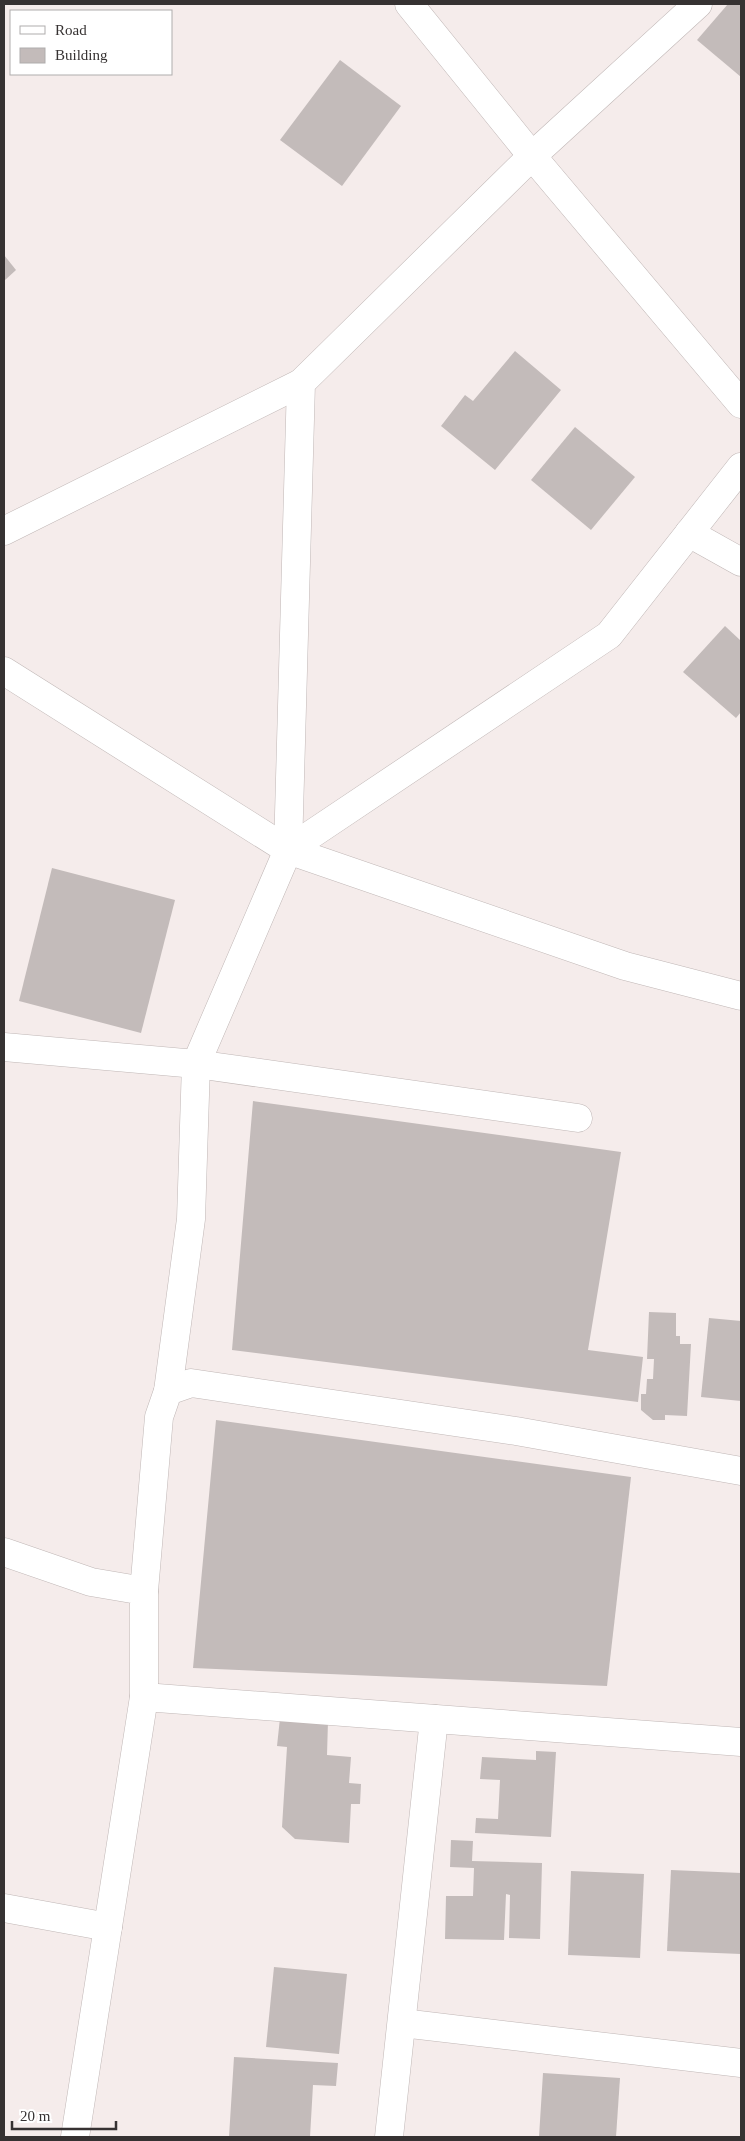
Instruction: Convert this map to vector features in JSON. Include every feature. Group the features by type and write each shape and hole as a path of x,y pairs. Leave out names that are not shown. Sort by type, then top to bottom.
{"street":[{"path":"409,4 532,156 741,404"},
{"path":"4,531 301,383 532,156 698,4"},
{"path":"75,2137 144,1697 144,1591 159,1417 168,1391 191,1219 196,1064 288,850 301,383"},
{"path":"288,850 609,635 741,467"},
{"path":"689,534 741,562"},
{"path":"4,671 288,850 625,966 741,996"},
{"path":"4,1047 196,1064 578,1118"},
{"path":"168,1391 191,1383 516,1431 741,1471"},
{"path":"4,1552 91,1582 144,1591"},
{"path":"144,1697 741,1742"},
{"path":"389,2137 434,1719"},
{"path":"4,1908 108,1926"},
{"path":"402,2023 741,2063"}],"building":[{"path":"728,4 741,4 741,77 697,40"},
{"path":"340,60 401,106 342,186 280,140"},
{"path":"4,255 16,270 4,281"},
{"path":"515,351 561,390 495,470 441,426 465,395 473,401"},
{"path":"575,427 635,477 591,530 531,480"},
{"path":"725,626 741,641 741,712 736,718 683,672"},
{"path":"52,868 175,900 141,1033 19,1001"},
{"path":"253,1101 621,1152 588,1350 643,1357 638,1402 232,1350"},
{"path":"649,1312 676,1313 676,1336 680,1336 680,1344 691,1344 687,1416 665,1415 665,1420 653,1420 641,1410 641,1394 646,1394 647,1379 653,1379 654,1359 647,1359"},
{"path":"709,1318 741,1321 741,1401 701,1397"},
{"path":"216,1420 631,1477 607,1686 193,1668"},
{"path":"280,1718 328,1721 327,1755 351,1757 349,1783 361,1784 360,1804 351,1804 349,1843 295,1839 282,1827 287,1747 277,1746"},
{"path":"536,1751 556,1752 551,1837 475,1833 476,1818 498,1819 500,1780 480,1779 482,1757 536,1760"},
{"path":"451,1840 473,1841 472,1861 542,1863 540,1939 509,1938 510,1895 506,1894 504,1940 445,1939 446,1896 473,1896 474,1868 450,1867"},
{"path":"671,1870 741,1873 741,1954 667,1951"},
{"path":"571,1871 644,1874 640,1958 568,1955"},
{"path":"274,1967 347,1974 339,2054 266,2047"},
{"path":"234,2057 338,2063 336,2086 313,2085 310,2137 229,2137"},
{"path":"543,2073 620,2078 616,2137 539,2137"}]}
